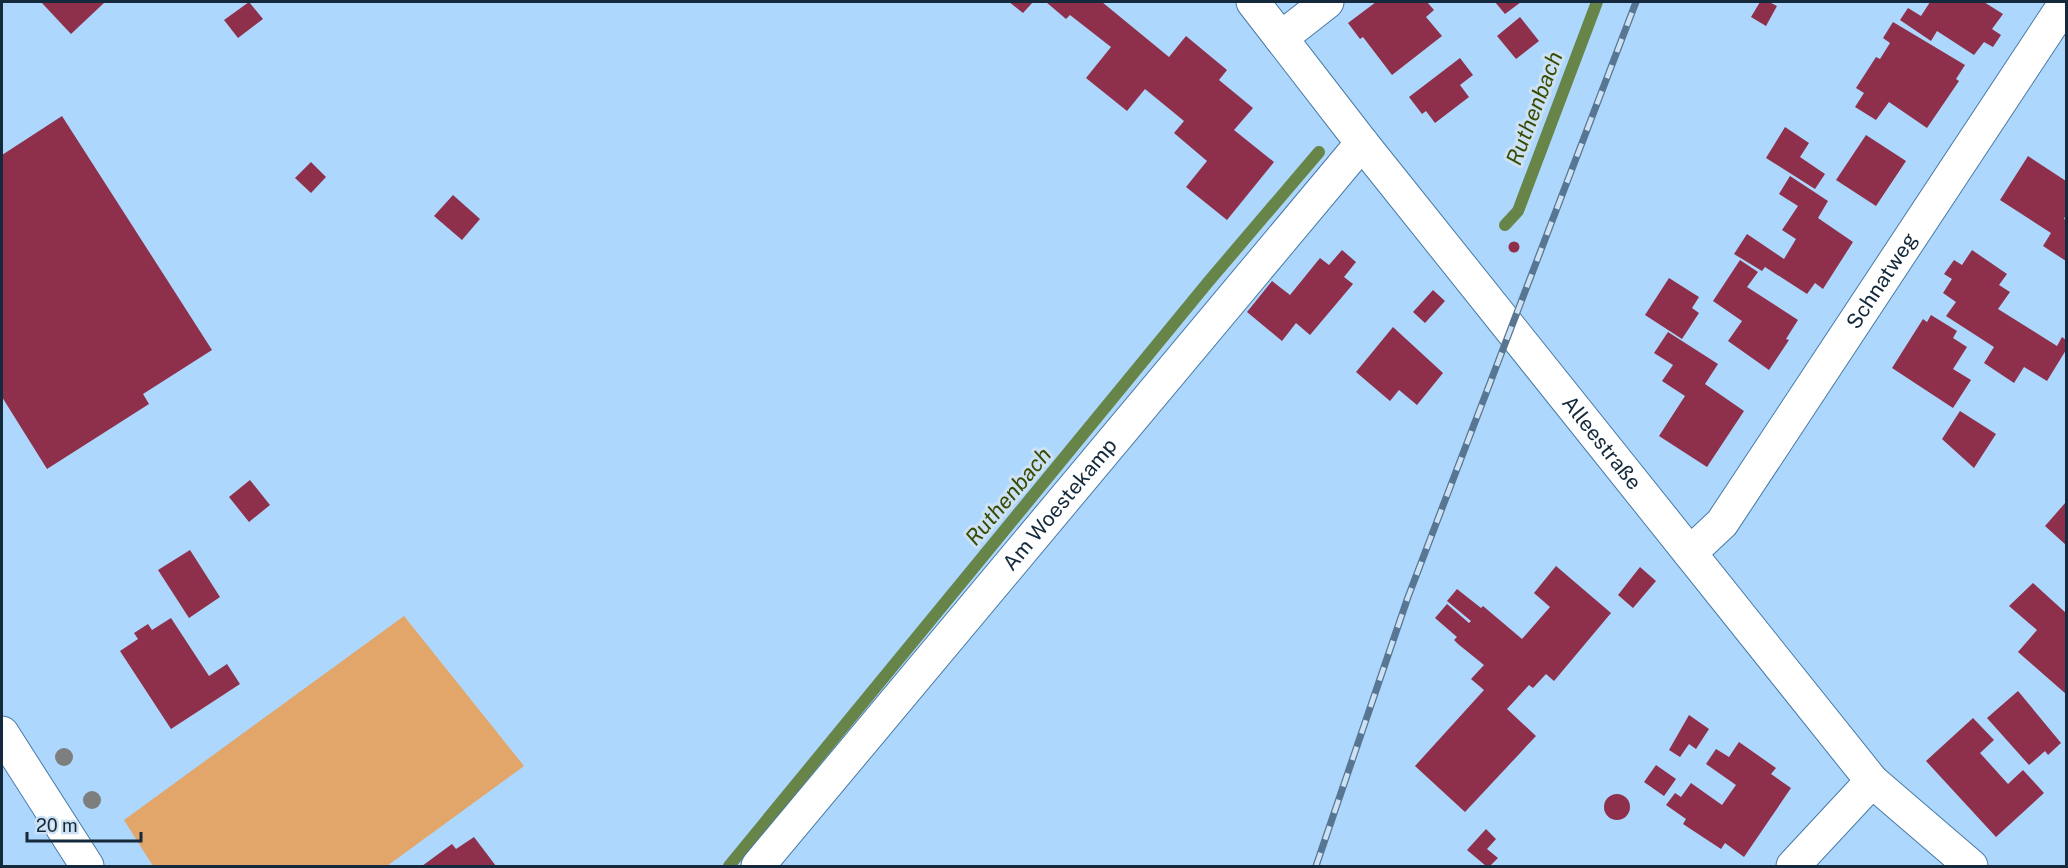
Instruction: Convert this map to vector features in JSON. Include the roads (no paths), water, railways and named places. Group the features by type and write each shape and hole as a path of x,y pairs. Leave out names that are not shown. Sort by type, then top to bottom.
{"street":[{"name":"Alleestraße","path":"1253,2 1362,143 1872,781 1971,867"},
{"path":"1281,38 1328,2"},
{"name":"Schnatweg","path":"1690,553 1722,523 2066,2"},
{"name":"Am Woestekamp","path":"758,867 1362,143"},
{"path":"2,733 87,867"},
{"path":"1793,867 1872,781"}],"waterway":[{"name":"Ruthenbach","path":"1505,225 1518,211 1597,2"},
{"name":"Ruthenbach","path":"729,866 1209,281 1319,152"}],"railway":[{"path":"1316,866 1408,597 1636,2"}]}
